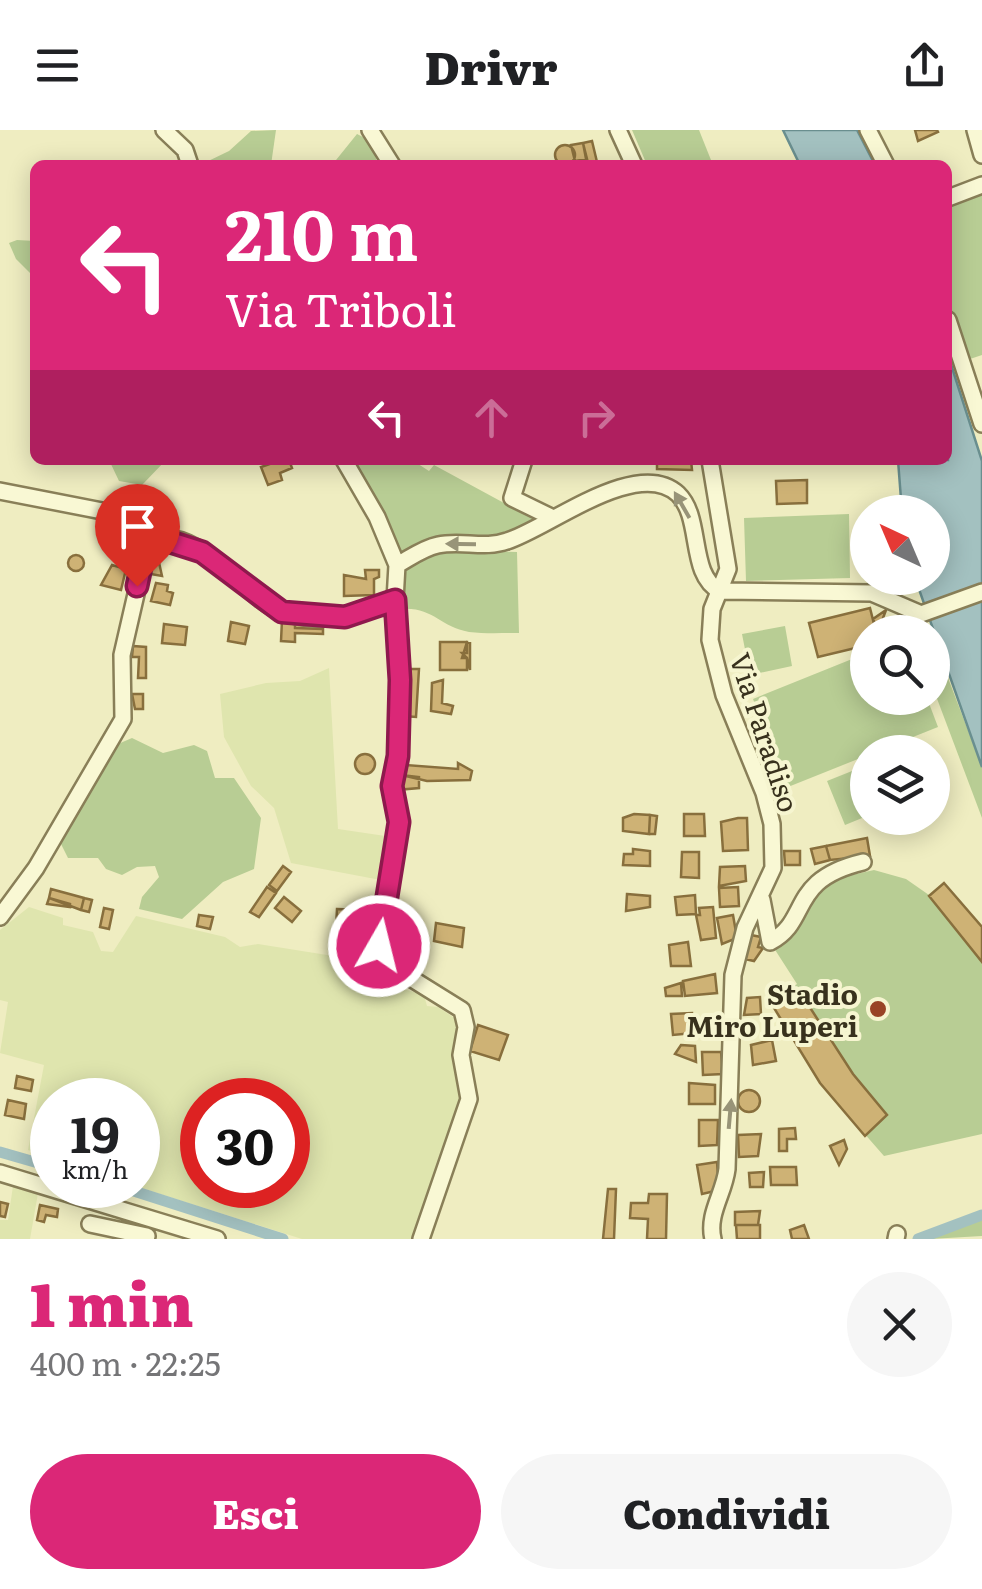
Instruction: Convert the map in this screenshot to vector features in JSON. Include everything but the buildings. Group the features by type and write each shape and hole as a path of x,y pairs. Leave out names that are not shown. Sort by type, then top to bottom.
{"street":[{"path":"164,130 185,150 188,160"},
{"path":"370,130 389,160"},
{"path":"618,130 632,160"},
{"path":"868,130 883,160"},
{"path":"975,130 982,156"},
{"path":"952,196 982,185"},
{"path":"952,332 982,424"},
{"path":"963,366 982,360"},
{"path":"347,465 376,517 397,566 400,696 392,786 399,822 380,960 462,1010 466,1027 461,1056 469,1100 422,1239"},
{"path":"522,465 512,498 551,517"},
{"name":"Via Paradiso","path":"711,465 728,569 708,625 710,640 724,694 764,793 772,824 773,868 745,928 733,976 727,1169 724,1196 714,1208 710,1223 713,1239"},
{"path":"397,566 436,545 506,542 551,517 615,490 668,488 683,500 704,570 720,591 872,593 921,614 982,592"},
{"path":"0,491 147,520 151,540 122,655 123,719 36,868 0,918"},
{"path":"151,540 175,540 202,552 282,612 345,617 395,600"},
{"path":"762,896 770,942 786,932 816,882 834,868 863,862"},
{"path":"0,1173 30,1183"},
{"path":"103,1208 151,1231"},
{"path":"89,1232 151,1231 217,1239"}],"green space":[{"path":"276,130 272,160 210,160 229,151 251,131"},
{"path":"632,130 699,130 711,160 645,160"},
{"path":"357,134 371,141 377,160 336,160"},
{"path":"982,189 982,355 967,360 952,314 952,200"},
{"path":"30,241 30,273 16,259 9,243"},
{"path":"111,465 161,465 142,485 119,481"},
{"path":"351,465 420,465 429,471 434,465 539,522 513,535 402,557"},
{"path":"849,514 850,578 746,581 744,518"},
{"path":"439,549 517,552 519,633 469,632 421,611 402,609 402,568"},
{"path":"785,626 792,666 750,675 742,634"},
{"path":"850,660 850,715 933,715 938,727 918,735 850,735 850,762 788,787 753,699"},
{"path":"329,668 338,829 392,837 386,881 291,863 274,808 251,786 224,737 220,694 266,683 300,681"},
{"path":"950,683 982,767 982,818 943,715 950,715"},
{"path":"132,738 163,753 194,745 207,751 215,778 234,778 261,818 254,869 223,882 182,919 139,909 142,897 159,877 155,866 137,867 122,875 106,869 98,858 68,858 57,836 118,744"},
{"path":"850,772 850,823 845,825 827,781"},
{"name":"Stadio Miro Luperi","path":"874,870 906,879 929,895 944,883 982,927 982,1134 884,1156 820,1083 771,1003 797,984 770,942 834,879"},
{"path":"29,907 63,918 63,925 93,932 101,951 113,952 136,916 225,937 240,947 258,944 371,962 376,983 396,981 400,988 424,995 427,1006 438,1007 459,1021 463,1095 418,1239 302,1239 204,1208 310,1208 310,1078 180,1078 180,1200 160,1194 160,1078 42,1078 44,1065 0,1053 8,1002 0,1000 0,930"},
{"path":"13,1186 30,1191 30,1208 35,1208 30,1239 0,1239 0,1220 8,1220"},
{"path":"982,1220 982,1236 930,1239 975,1221"}],"water":[{"path":"783,130 857,130 872,160 798,160"},
{"path":"952,367 982,461 982,767 950,677 950,615 928,615 921,595 950,595 950,495 901,495 898,465 952,465"}],"waterway":[{"path":"0,1152 30,1161"},
{"path":"160,1199 283,1239"},
{"path":"918,1239 982,1215"}],"place":[{"name":"Stadio Miro Luperi","path":"878,1009"}],"route":[{"path":"137,586 146,544 158,538 202,552 282,612 345,617 395,600 400,680 398,756 392,786 399,822 379,946"}]}
